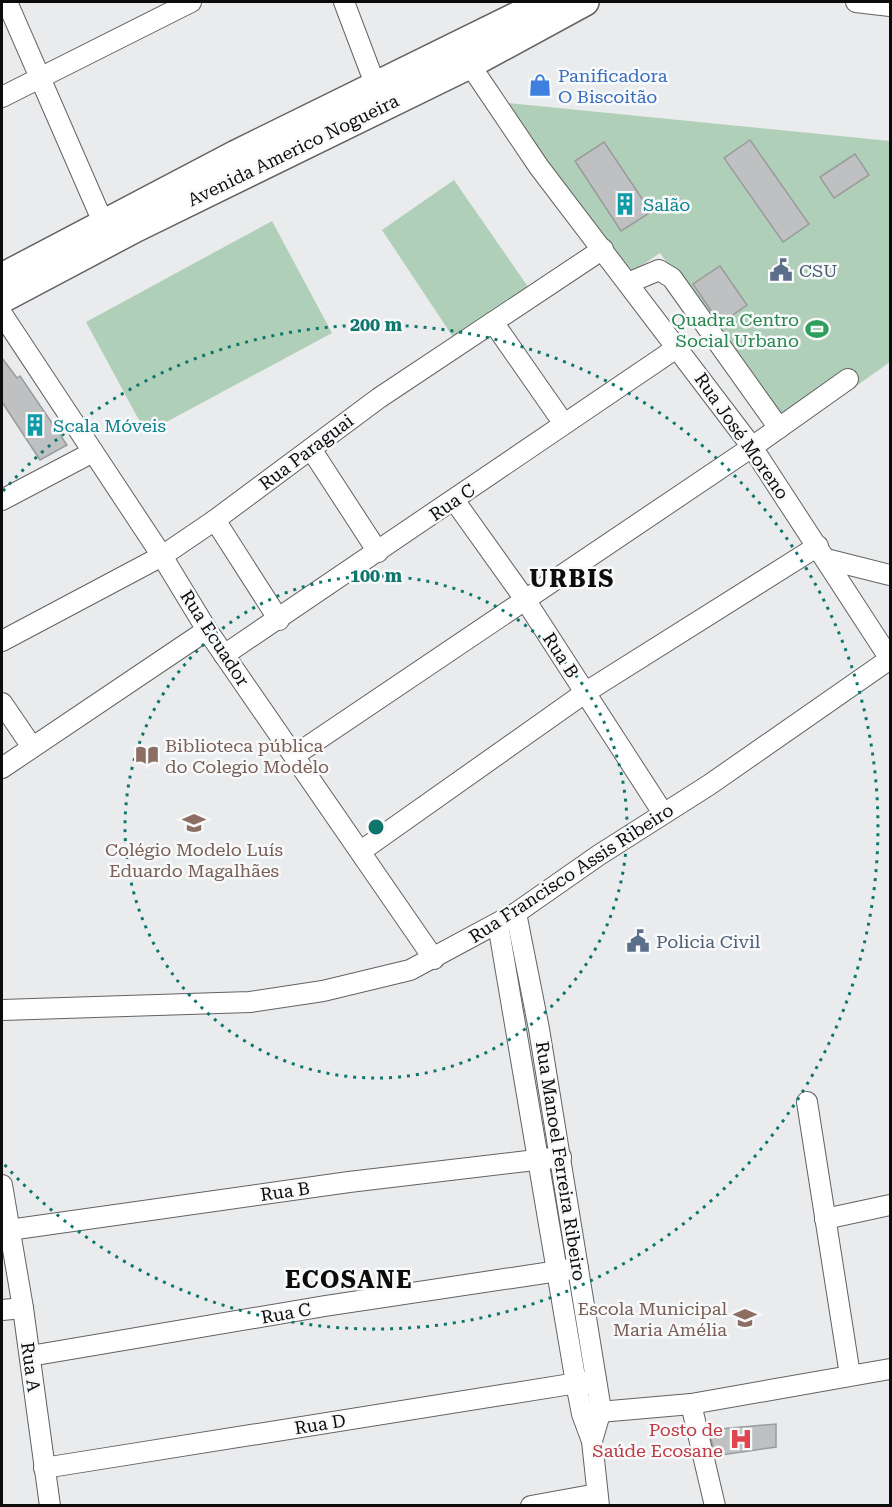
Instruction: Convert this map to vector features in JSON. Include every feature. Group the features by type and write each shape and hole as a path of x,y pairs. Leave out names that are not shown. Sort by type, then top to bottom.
{"street":[{"path":"8,2 107,232"},
{"path":"2,97 191,2"},
{"path":"344,2 379,94"},
{"name":"Avenida Americo Nogueira","path":"2,277 107,232 379,94 463,55 533,10 585,2"},
{"path":"856,2 891,6"},
{"name":"Rua José Moreno","path":"463,55 539,167 752,447 890,659"},
{"name":"Avenida Americo Nogueira","path":"2,299 107,232"},
{"name":"Rua Paraguai","path":"2,642 162,556 215,520 379,398 603,249"},
{"path":"628,283 658,270 672,278 779,428"},
{"name":"Rua Ecuador","path":"2,314 162,556 207,630 361,850 434,959"},
{"path":"493,322 564,424"},
{"name":"Rua C","path":"224,655 279,620 678,347"},
{"path":"295,755 524,598 752,447 848,379"},
{"path":"311,449 378,552"},
{"path":"2,500 93,452"},
{"name":"Rua B","path":"454,500 524,598 663,813"},
{"path":"215,520 279,620"},
{"path":"361,850 586,692 822,552 891,575"},
{"path":"2,768 207,630"},
{"name":"Rua Francisco Assis Ribeiro","path":"2,1010 250,1002 364,983 410,970 516,913 775,740 890,659"},
{"path":"2,704 32,747"},
{"name":"Rua Manoel Ferreira Ribeiro","path":"516,913 561,1157 596,1380 592,1412 592,1441 598,1500"},
{"name":"Rua Manoel Ferreira Ribeiro","path":"498,924 576,1383 592,1412"},
{"path":"807,1102 850,1375"},
{"name":"Rua B","path":"9,1230 349,1182 561,1157"},
{"name":"Rua A","path":"2,1185 23,1308 50,1506"},
{"path":"825,1219 891,1205"},
{"name":"Rua C","path":"30,1356 325,1306 578,1268"},
{"path":"2,1310 23,1308"},
{"path":"592,1412 691,1404 891,1369"},
{"name":"Rua D","path":"44,1468 596,1380"},
{"path":"691,1404 715,1506"},
{"path":"531,1506 598,1500"}],"green space":[{"name":"CSU","path":"498,102 890,141 890,362 790,433 660,253 618,282"},
{"path":"454,180 533,294 457,343 382,230"},
{"path":"272,221 332,333 146,433 86,322"}],"building":[{"path":"750,140 809,224 783,242 724,158"},
{"path":"604,142 651,212 621,231 575,161"},
{"path":"855,154 869,175 834,198 820,177"},
{"path":"720,266 747,305 720,324 693,284"},
{"name":"Scala Móveis","path":"2,358 17,378 20,376 67,445 40,460 2,402"},
{"name":"Posto de Saúde Ecosane","path":"776,1424 776,1447 715,1456 709,1430"}],"place":[{"name":"Panificadora O Biscoitão","path":"540,85"},
{"name":"Salão","path":"625,204"},
{"name":"CSU","path":"781,270"},
{"name":"Quadra Centro Social Urbano","path":"817,329"},
{"name":"Scala Móveis","path":"35,425"},
{"name":"Biblioteca pública do Colegio Modelo","path":"147,755"},
{"name":"Colégio Modelo Luís Eduardo Magalhães","path":"194,823"},
{"name":"Policia Civil","path":"638,941"},
{"name":"Escola Municipal Maria Amélia","path":"745,1318"},
{"name":"Posto de Saúde Ecosane","path":"741,1439"}],"district":[{"name":"URBIS","path":"572,579"},
{"name":"ECOSANE","path":"349,1280"}]}
